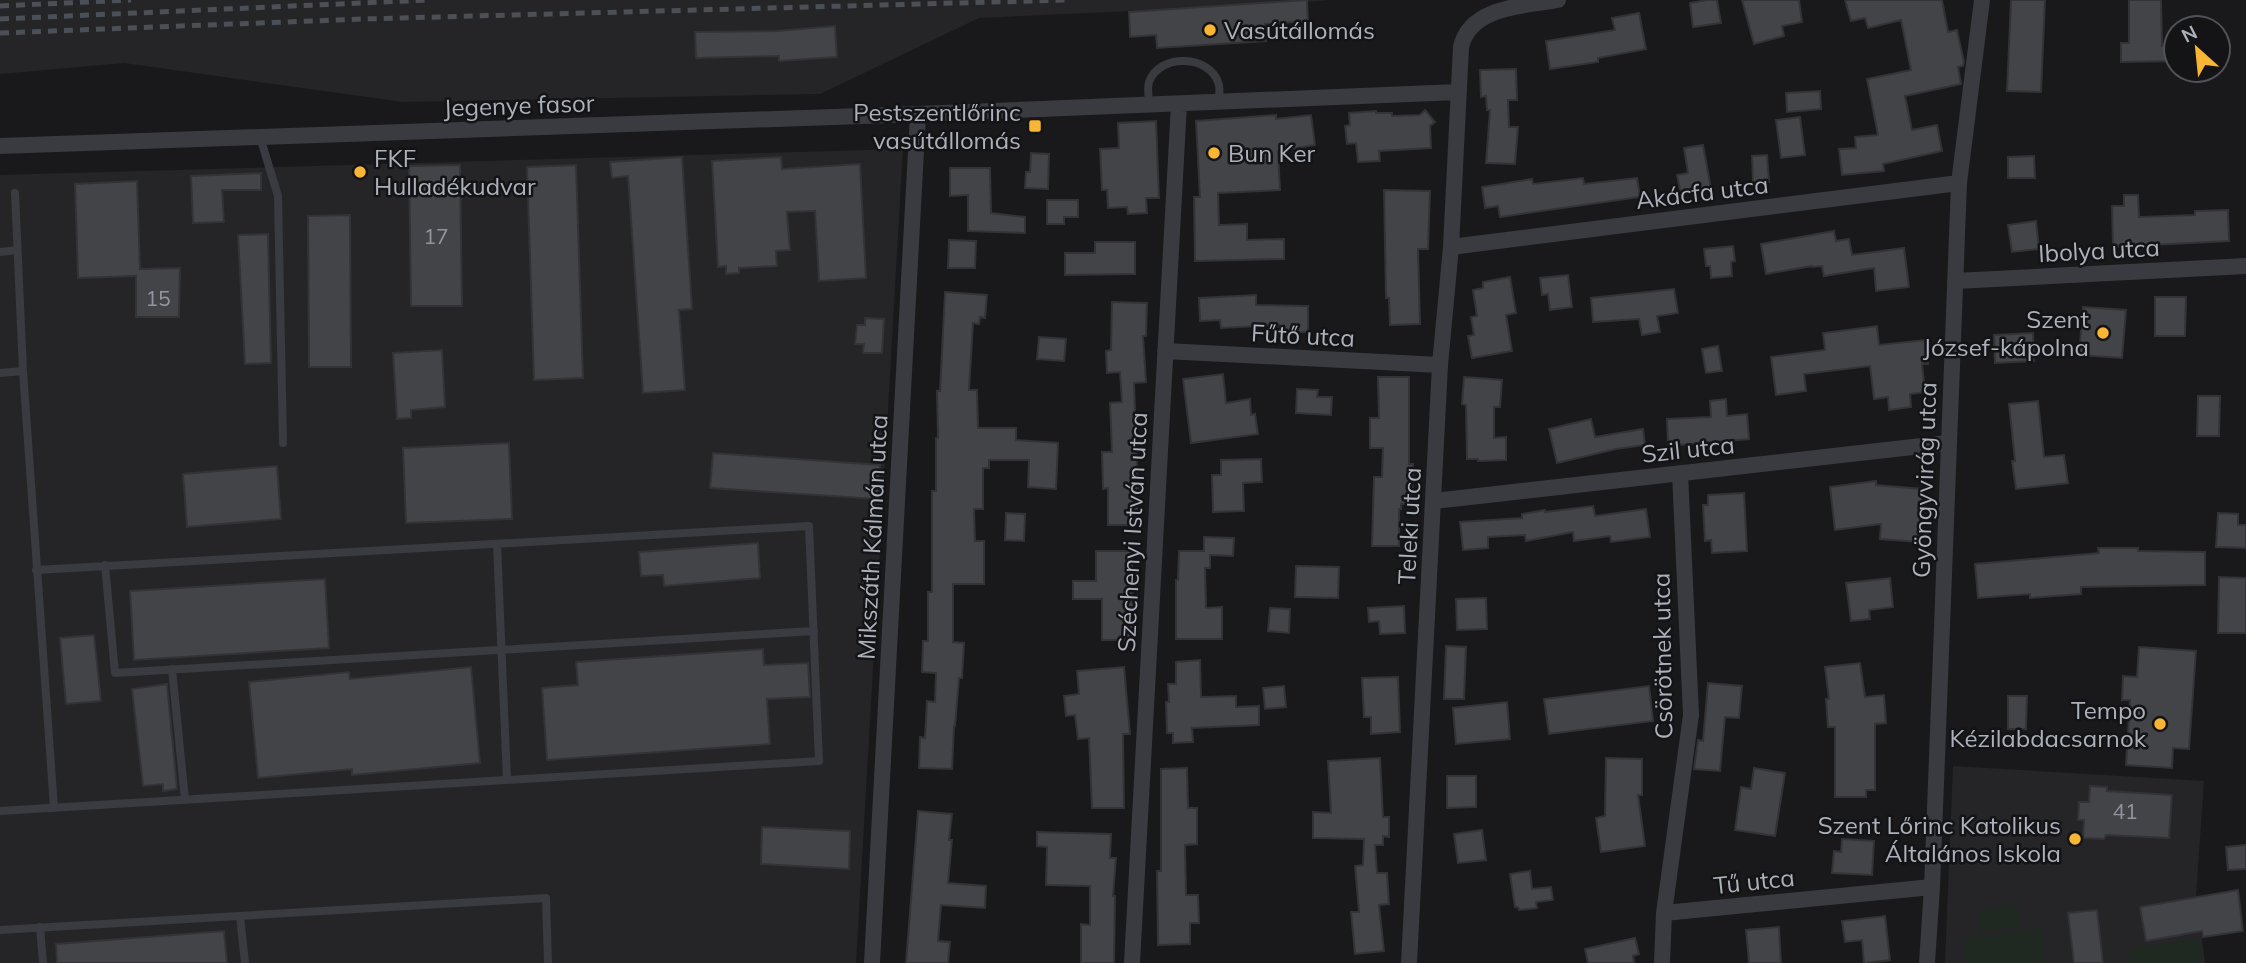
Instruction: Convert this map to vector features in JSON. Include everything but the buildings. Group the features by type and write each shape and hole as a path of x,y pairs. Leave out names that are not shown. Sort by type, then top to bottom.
{"street":[{"name":"Teleki utca","path":"1409,963 1440,365 1451,247 1461,47 1471,27 1493,13 1558,0"},
{"name":"Gyöngyvirág utca","path":"1927,963 1959,183 1982,0"},
{"name":"Jegenye fasor","path":"0,146 1458,92"},
{"name":"Széchenyi István utca","path":"1132,963 1179,104"},
{"name":"Mikszáth Kálmán utca","path":"872,963 918,114"},
{"name":"Akácfa utca","path":"1451,247 1959,183"},
{"name":"Ibolya utca","path":"1955,281 2246,266"},
{"name":"Fűtő utca","path":"1165,351 1440,365"},
{"name":"Szil utca","path":"1434,501 1948,443"},
{"name":"Csörötnek utca","path":"1662,963 1664,913 1691,715 1680,473"},
{"name":"Tű utca","path":"1664,913 1932,887"}],"lane":[{"path":"1149,105 1149,83 1158,69 1173,61 1194,61 1209,69 1219,83 1219,102"},
{"path":"260,137 278,196 282,443"},
{"path":"15,193 23,371 54,808"},
{"path":"0,252 17,250"},
{"path":"0,373 23,371"},
{"path":"0,811 819,761 809,526 36,569"},
{"path":"497,544 507,780"},
{"path":"104,565 115,673 814,631"},
{"path":"172,669 185,800"},
{"path":"0,930 545,898 548,963"},
{"path":"240,916 245,963"},
{"path":"40,927 43,963"}],"shaded area":[{"path":"0,0 1330,0 979,18 820,94 403,102 124,63 0,74"},
{"path":"903,149 856,963 0,963 0,175"},
{"name":"Szent Lőrinc Katolikus Általános Iskola","path":"1953,766 2204,781 2196,896 2205,963 1945,963"},
{"path":"2017,903 2021,925 1980,932 1976,911"},
{"path":"2041,929 2045,963 1966,963 1963,939"},
{"path":"2199,939 2202,963 2130,963 2128,949"}],"railway":[{"path":"0,6 131,0"},
{"path":"0,19 429,0"},
{"path":"0,33 363,19 1068,0"}],"place":[{"name":"Vasútállomás","path":"1210,30"},
{"name":"Pestszentlőrinc vasútállomás","path":"1035,126"},
{"name":"Bun Ker","path":"1214,153"},
{"name":"FKF Hulladékudvar","path":"360,172"},
{"name":"Szent József-kápolna","path":"2103,333"},
{"name":"Tempo Kézilabdacsarnok","path":"2160,724"},
{"name":"Szent Lőrinc Katolikus Általános Iskola","path":"2075,839"}]}
